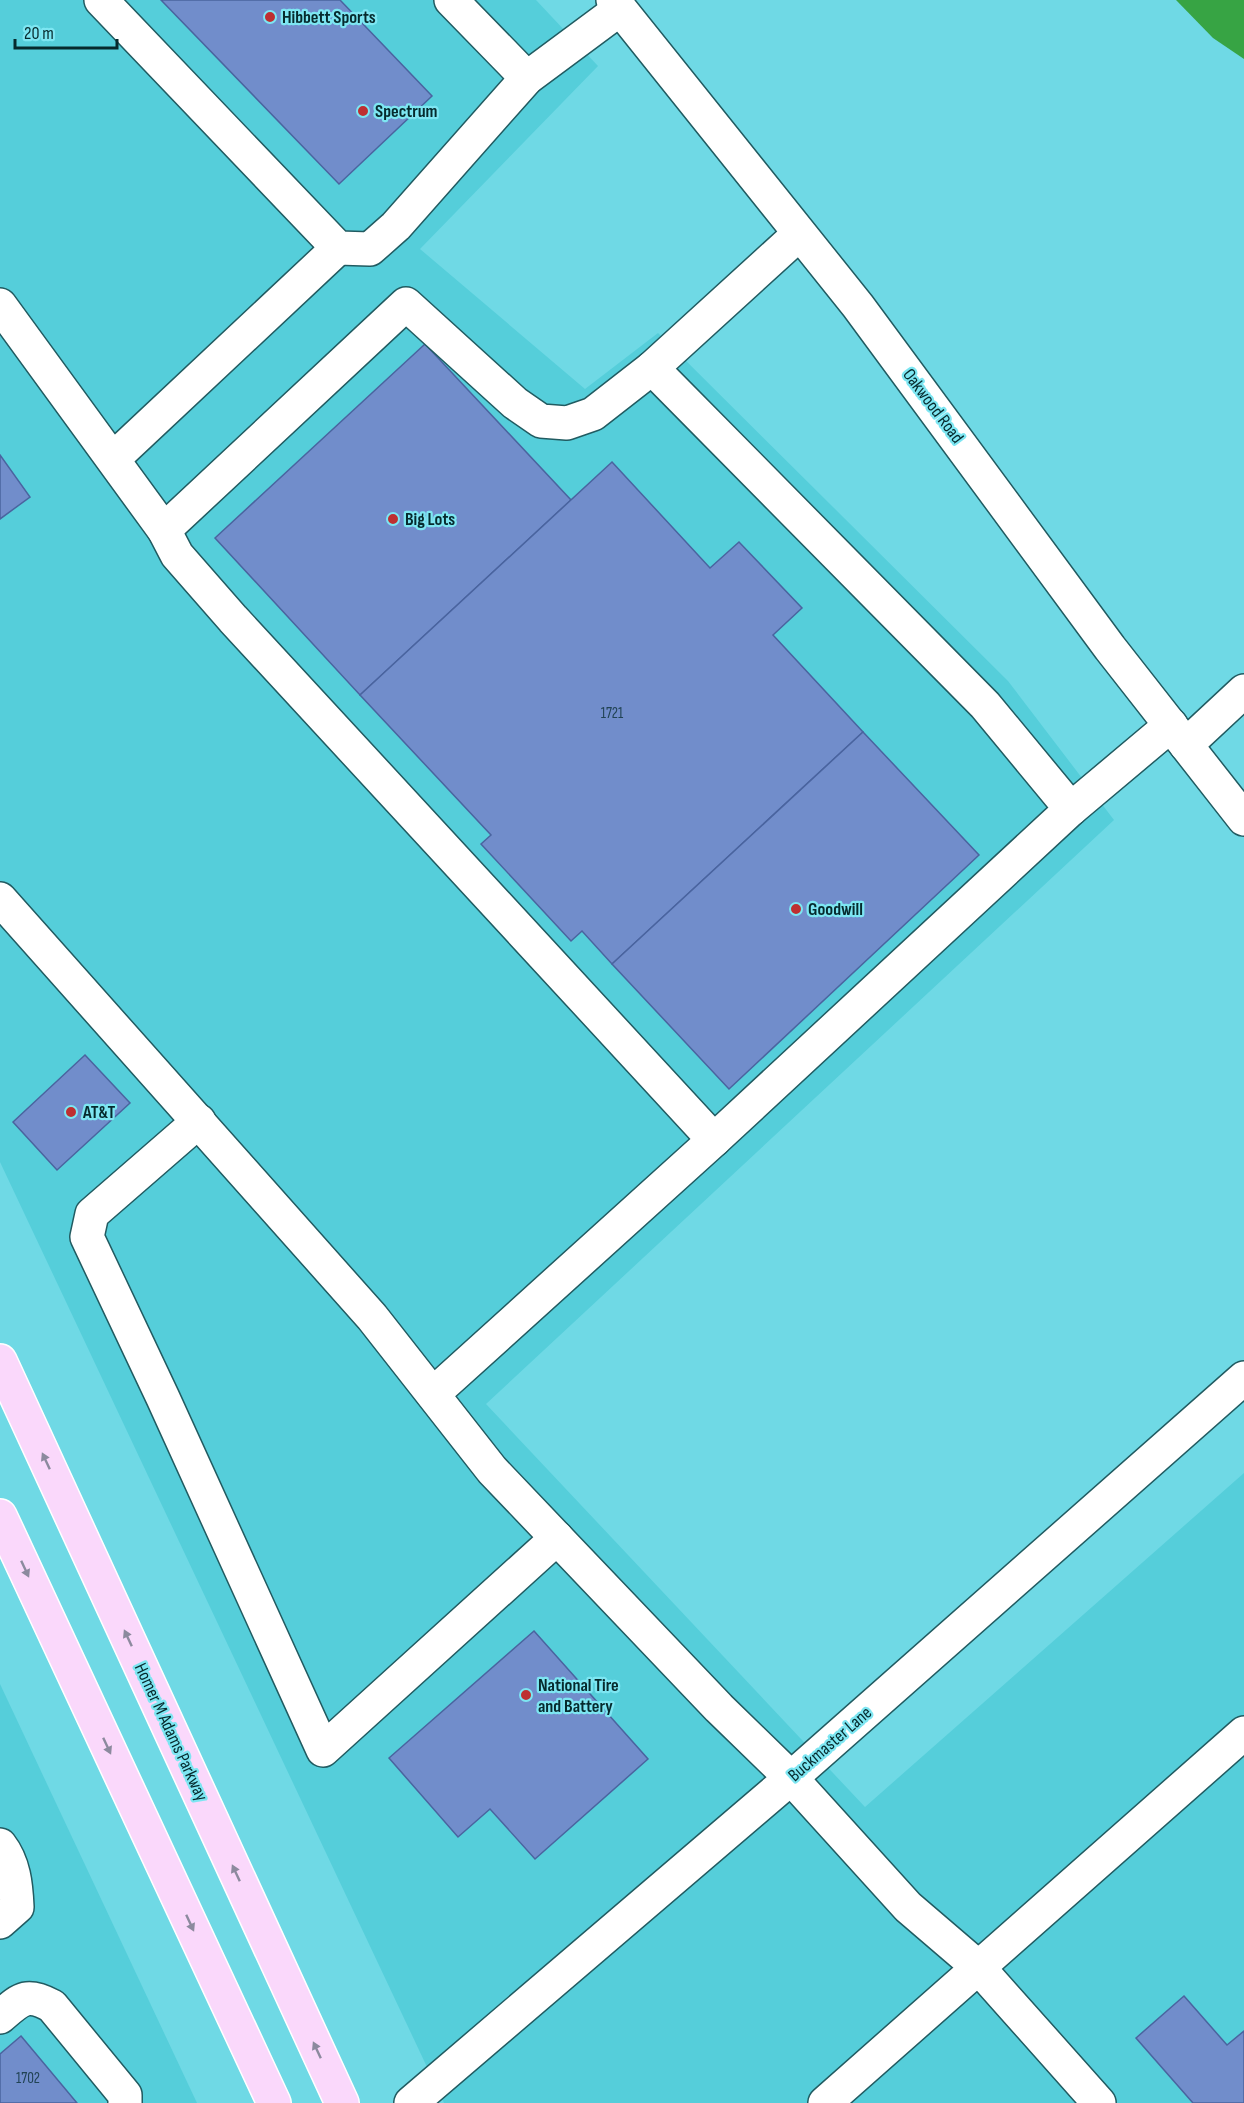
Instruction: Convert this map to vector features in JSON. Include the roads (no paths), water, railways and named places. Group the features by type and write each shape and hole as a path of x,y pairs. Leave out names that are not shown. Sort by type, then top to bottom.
{"main road":[{"name":"Homer M Adams Parkway","path":"0,1361 342,2103"},
{"path":"0,1516 274,2103"}],"street":[{"path":"101,0 338,248 370,249 396,226 527,78 616,4"},
{"path":"452,0 527,78"},
{"name":"Oakwood Road","path":"616,4 858,306 1110,648 1244,819"},
{"path":"164,530 406,304 515,404 541,421 567,423 593,414 652,368 799,234"},
{"path":"114,459 338,248"},
{"path":"0,305 114,459 164,530 177,555 233,619 714,1140"},
{"path":"652,368 986,705 1071,808"},
{"path":"433,1394 714,1140 1071,808 1244,691"},
{"path":"0,899 372,1317 492,1470 719,1708 791,1778 908,1907 978,1967 1099,2103"},
{"path":"199,1121 93,1214 87,1237 323,1750 557,1538"},
{"name":"Buckmaster Lane","path":"411,2103 791,1778 1244,1378"},
{"path":"825,2103 1244,1733"},
{"path":"0,1845 9,1856 16,1888 17,1907 0,1922"},
{"path":"0,2017 20,2000 37,1998 52,2006 125,2095 125,2103"},
{"path":"0,2038 20,2020 32,2017 45,2023 113,2103"}],"place":[{"name":"Hibbett Sports","path":"270,17"},
{"name":"Spectrum","path":"363,111"},
{"name":"Big Lots","path":"393,519"},
{"name":"Goodwill","path":"796,909"},
{"name":"AT&T","path":"71,1112"},
{"name":"National Tire and Battery","path":"526,1695"}]}
